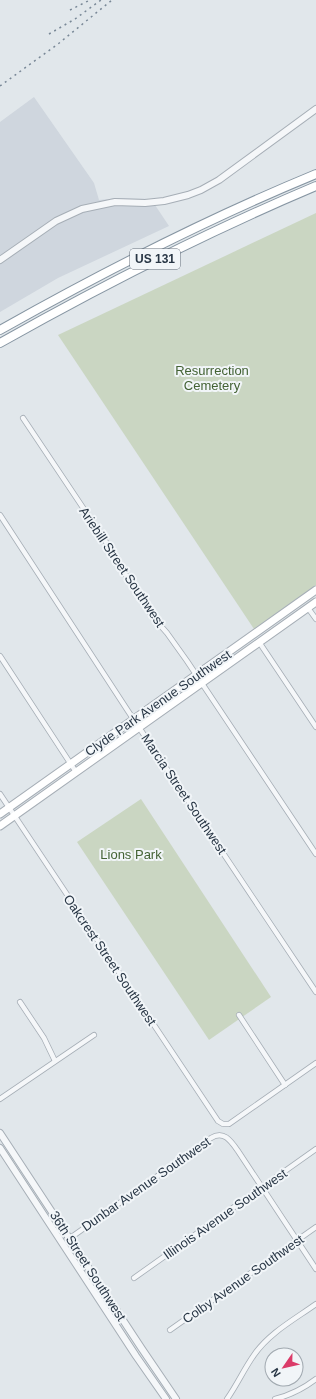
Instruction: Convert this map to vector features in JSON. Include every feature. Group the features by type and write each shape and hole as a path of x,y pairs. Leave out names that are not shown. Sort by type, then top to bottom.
{"highway":[{"name":"US 131","path":"0,330 154,247 316,174"},
{"name":"US 131","path":"0,343 95,290 166,254 316,186"}],"main road":[{"name":"Clyde Park Avenue Southwest","path":"0,814 316,590"},
{"name":"Clyde Park Avenue Southwest","path":"0,826 316,602"}],"street":[{"path":"0,260 56,221 82,209 115,202 145,203 164,201 188,196 201,190 219,180 316,109"},
{"name":"Ariebill Street Southwest","path":"24,418 116,557 152,616 167,633 197,675 316,854"},
{"name":"Marcia Street Southwest","path":"0,515 134,720 316,992"},
{"path":"308,608 316,619"},
{"path":"259,642 316,727"},
{"path":"0,656 76,772"},
{"name":"Oakcrest Street Southwest","path":"0,794 218,1121 223,1124 229,1124 285,1085"},
{"path":"20,1002 44,1038 56,1061"},
{"path":"238,1015 285,1085 316,1063"},
{"path":"0,1099 94,1035"},
{"name":"36th Street Southwest","path":"0,1133 176,1399"},
{"name":"Dunbar Avenue Southwest","path":"69,1238 215,1135 229,1138 262,1187"},
{"name":"36th Street Southwest","path":"0,1148 136,1356 166,1399"},
{"name":"Illinois Avenue Southwest","path":"134,1278 316,1149"},
{"path":"262,1187 296,1241 316,1269"},
{"name":"Colby Avenue Southwest","path":"170,1330 316,1227"},
{"path":"227,1399 255,1354 262,1346 278,1331 316,1304"},
{"path":"275,1399 301,1390 316,1379"}],"shaded area":[{"path":"34,97 94,183 99,200 119,198 151,199 169,226 58,278 0,312 0,122"}],"green space":[{"name":"Resurrection Cemetery","path":"316,213 316,585 254,629 58,335"},
{"name":"Lions Park","path":"141,799 271,997 209,1040 77,842"}],"railway":[{"path":"70,10 90,0"},
{"path":"49,34 75,19 101,0"},
{"path":"0,86 58,44 112,0"}]}
